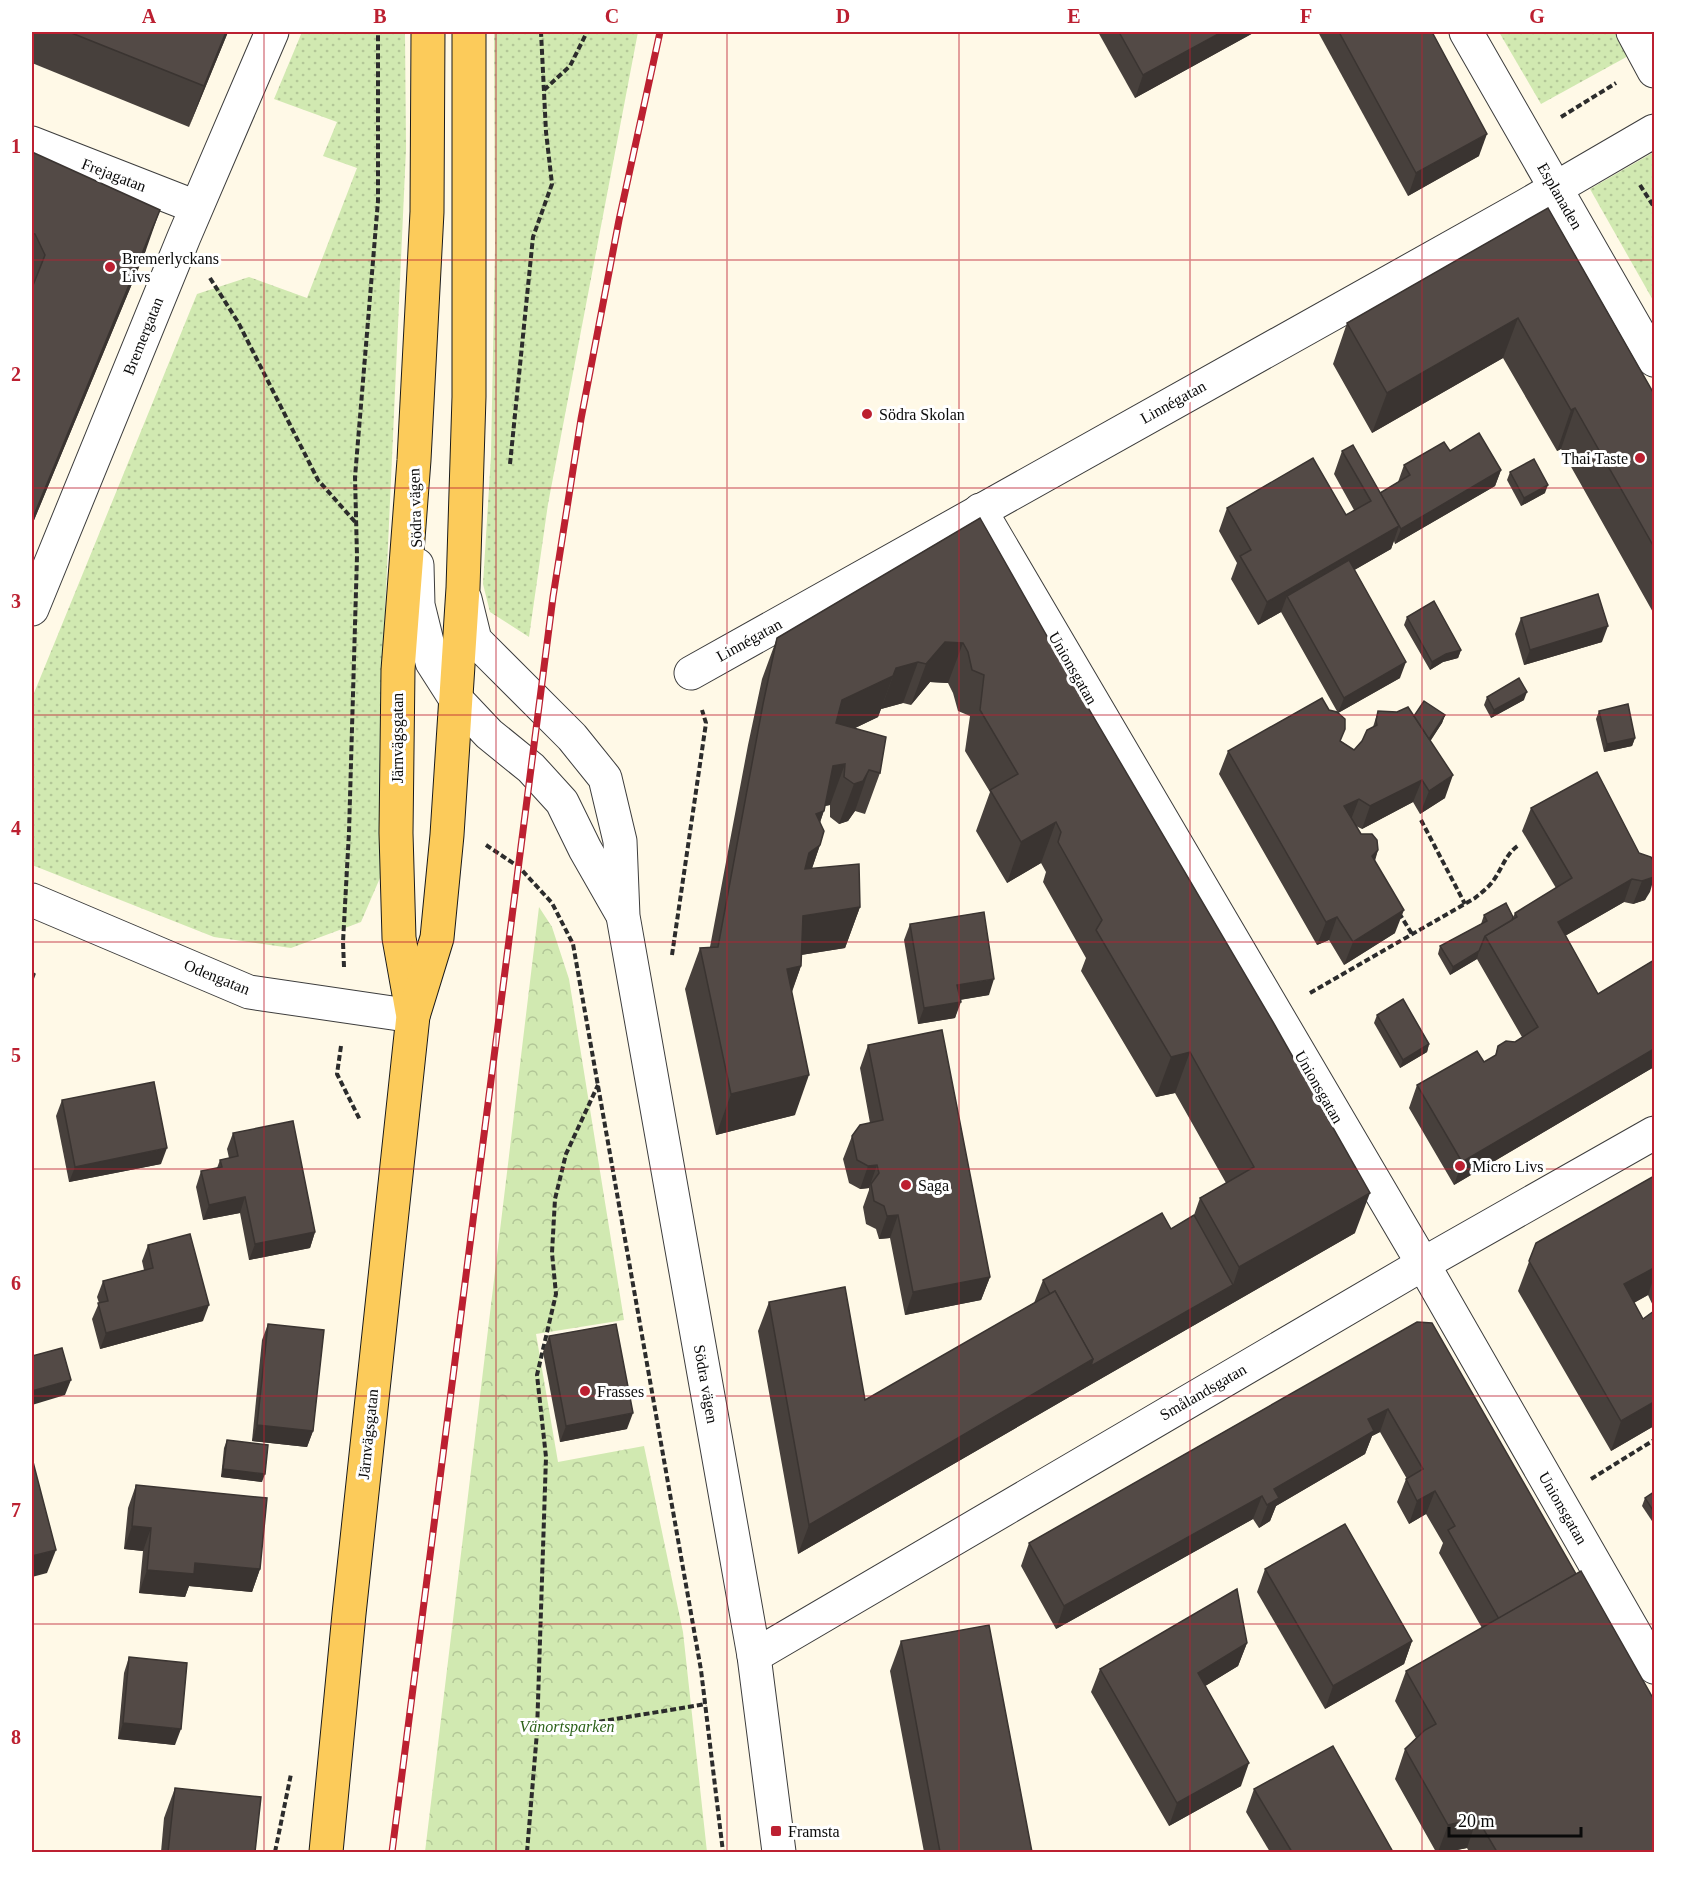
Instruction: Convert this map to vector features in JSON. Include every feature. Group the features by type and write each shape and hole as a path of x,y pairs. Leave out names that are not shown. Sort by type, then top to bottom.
{"main road":[{"name":"Södra vägen","path":"414,460 427,212 428,32"},
{"name":"Södra vägen","path":"463,588 469,397 469,32"},
{"name":"Järnvägsgatan","path":"413,1016 399,938 396,833 398,670 414,460"},
{"name":"Järnvägsgatan","path":"326,1852 350,1602 413,1016 437,938 447,835 463,588"}],"street":[{"name":"Bremergatan","path":"32,609 196,207 272,32"},
{"name":"Esplanaden","path":"1466,32 1654,360"},
{"path":"1633,32 1652,67"},
{"name":"Linnégatan","path":"691,673 1654,131"},
{"name":"Frejagatan","path":"32,142 196,207"},
{"name":"Södra vägen","path":"414,460 418,605 432,662 455,698 489,734 531,768 562,802 585,849 623,916"},
{"name":"Unionsgatan","path":"980,510 1423,1264 1654,1667"},
{"name":"Södra vägen","path":"463,588 475,640 572,737 605,778 620,842 623,916 754,1656 779,1852"},
{"name":"Odengatan","path":"32,900 249,992 413,1016"},
{"name":"Smålandsgatan","path":"754,1656 1423,1264 1654,1133"}],"path":[{"path":"343,942 349,832 355,477 378,201 378,32"},
{"path":"509,468 533,237 552,184 541,32"},
{"path":"544,90 570,66 587,32"},
{"path":"1526,138 1652,67"},
{"path":"184,237 238,322 318,480 356,524"},
{"path":"671,963 706,723 691,673"},
{"path":"1421,820 1465,903"},
{"path":"478,840 519,867 532,881 552,903 573,944 701,1670 723,1852"},
{"path":"1276,1013 1485,891 1513,848 1519,845"},
{"path":"1396,908 1412,934"},
{"path":"528,1852 537,1732 546,1457 537,1375 556,1294 552,1253 555,1199 566,1154 598,1084"},
{"path":"1558,1499 1654,1440"},
{"path":"537,1732 706,1704"}],"green space":[{"path":"302,32 405,32 406,149 384,634 383,871 361,922 291,948 214,937 32,865 32,698 197,294 249,277 307,298 357,168 323,156 337,122 274,99"},
{"path":"494,32 638,32 548,504 529,637 490,612 483,584 491,456 495,247"},
{"path":"1499,32 1616,32 1630,55 1541,104"},
{"path":"1654,152 1654,302 1590,189"},
{"name":"Vänortsparken","path":"539,907 552,927 569,979 624,1320 536,1334 558,1462 644,1446 683,1632 707,1852 425,1852"}],"building":[{"path":"69,32 226,32 204,86"},
{"path":"1119,32 1222,32 1143,75"},
{"path":"1339,32 1432,32 1487,134 1416,173"},
{"path":"32,152 160,210 32,520 32,288 45,255 35,234 32,233"},
{"path":"1548,208 1654,394 1654,547 1575,408 1571,410 1518,318 1387,393 1347,323"},
{"path":"1479,433 1501,470 1401,529 1380,493 1410,475 1404,465 1444,442 1450,451"},
{"path":"1353,445 1399,526 1267,602 1240,556 1251,550 1227,508 1313,458 1346,515 1371,501 1342,451"},
{"path":"1534,459 1548,485 1524,498 1510,472"},
{"path":"980,518 1370,1193 1239,1267 1200,1198 1254,1167 1190,1052 1171,1057 1096,930 1102,920 1058,842 1061,832 1056,822 1021,842 990,790 1018,774 980,710 984,675 972,670 968,652 963,643 945,642 926,664 918,662 896,668 893,676 842,700 836,723 886,737 880,773 869,770 863,781 854,784 844,777 845,764 833,766 824,811 816,814 824,831 820,845 809,853 805,869 859,864 860,907 803,916 801,966 787,969 809,1075 731,1094 700,948 718,947 777,638"},
{"path":"1349,560 1406,662 1344,698 1287,596"},
{"path":"1598,594 1608,626 1530,650 1521,618"},
{"path":"1434,601 1461,650 1446,654 1432,662 1407,617"},
{"path":"1519,678 1527,692 1494,710 1487,697"},
{"path":"1322,698 1329,710 1337,712 1345,719 1345,729 1340,741 1354,750 1362,741 1367,730 1377,725 1378,711 1397,712 1408,707 1453,775 1429,791 1422,780 1370,806 1359,799 1344,806 1361,834 1372,834 1377,840 1378,850 1372,856 1404,910 1353,942 1337,917 1326,922 1228,751"},
{"path":"1424,701 1445,715 1429,739 1414,716"},
{"path":"1628,704 1635,738 1607,744 1599,711"},
{"path":"1597,772 1639,853 1651,857 1654,862 1654,877 1642,881 1632,879 1558,922 1598,994 1654,960 1654,1049 1462,1162 1417,1085 1477,1051 1484,1062 1496,1055 1498,1046 1506,1041 1515,1042 1538,1027 1485,936 1517,917 1515,913 1572,878 1531,808"},
{"path":"1506,903 1513,917 1512,920 1485,936 1479,951 1453,967 1440,946 1487,921 1484,915"},
{"path":"984,912 994,979 957,985 961,1002 924,1008 910,924"},
{"path":"1403,999 1429,1044 1403,1060 1377,1015"},
{"name":"Saga","path":"942,1030 990,1277 913,1292 898,1215 887,1216 884,1206 874,1201 871,1184 879,1173 877,1165 868,1166 857,1160 852,1136 860,1125 883,1120 868,1045"},
{"path":"154,1082 167,1148 75,1167 62,1100"},
{"path":"293,1121 315,1232 255,1244 245,1197 209,1205 201,1171 222,1167 220,1160 238,1156 233,1133"},
{"path":"1654,1176 1654,1268 1624,1284 1643,1319 1654,1311 1654,1402 1621,1421 1529,1261 1536,1243"},
{"path":"1162,1213 1171,1229 1194,1215 1233,1285 1091,1366 1093,1359 1055,1291 1050,1294 1043,1280"},
{"path":"190,1234 209,1305 106,1333 98,1303 108,1301 103,1281 153,1268 148,1245"},
{"path":"845,1287 865,1400 1055,1291 1093,1359 809,1525 769,1302"},
{"path":"1417,1322 1432,1323 1576,1574 1499,1619 1448,1530 1455,1526 1435,1491 1417,1501 1406,1479 1423,1469 1388,1409 1368,1419 1374,1431 1274,1489 1279,1498 1267,1505 1262,1496 1064,1606 1029,1543"},
{"path":"268,1324 324,1330 313,1431 257,1425"},
{"name":"Frasses","path":"616,1324 633,1413 566,1426 549,1336"},
{"path":"62,1348 71,1380 32,1391 32,1356"},
{"path":"227,1440 268,1445 265,1474 223,1469"},
{"path":"32,1458 56,1550 32,1556"},
{"path":"136,1485 267,1498 260,1569 195,1563 194,1574 147,1570 151,1528 132,1526"},
{"path":"1654,1492 1654,1512 1645,1498"},
{"path":"1345,1524 1412,1641 1333,1686 1265,1569"},
{"path":"1581,1571 1654,1700 1654,1852 1497,1852 1477,1818 1448,1825 1405,1749 1425,1730 1436,1724 1406,1671"},
{"path":"1237,1589 1247,1643 1198,1673 1249,1763 1177,1803 1100,1669"},
{"path":"989,1625 1032,1852 940,1852 901,1641"},
{"path":"129,1657 187,1663 181,1729 123,1723"},
{"path":"1333,1746 1393,1852 1292,1852 1254,1789"},
{"path":"175,1788 261,1797 255,1852 168,1852"}],"railway":[{"path":"392,1852 553,597 581,419 619,220 660,32"}],"place":[{"name":"Bremerlyckans Livs","path":"110,267"},
{"name":"Södra Skolan","path":"867,414"},
{"name":"Thai Taste","path":"1640,458"},
{"name":"Micro Livs","path":"1460,1166"},
{"name":"Saga","path":"906,1185"},
{"name":"Frasses","path":"585,1391"},
{"name":"Framsta","path":"776,1831"}]}
